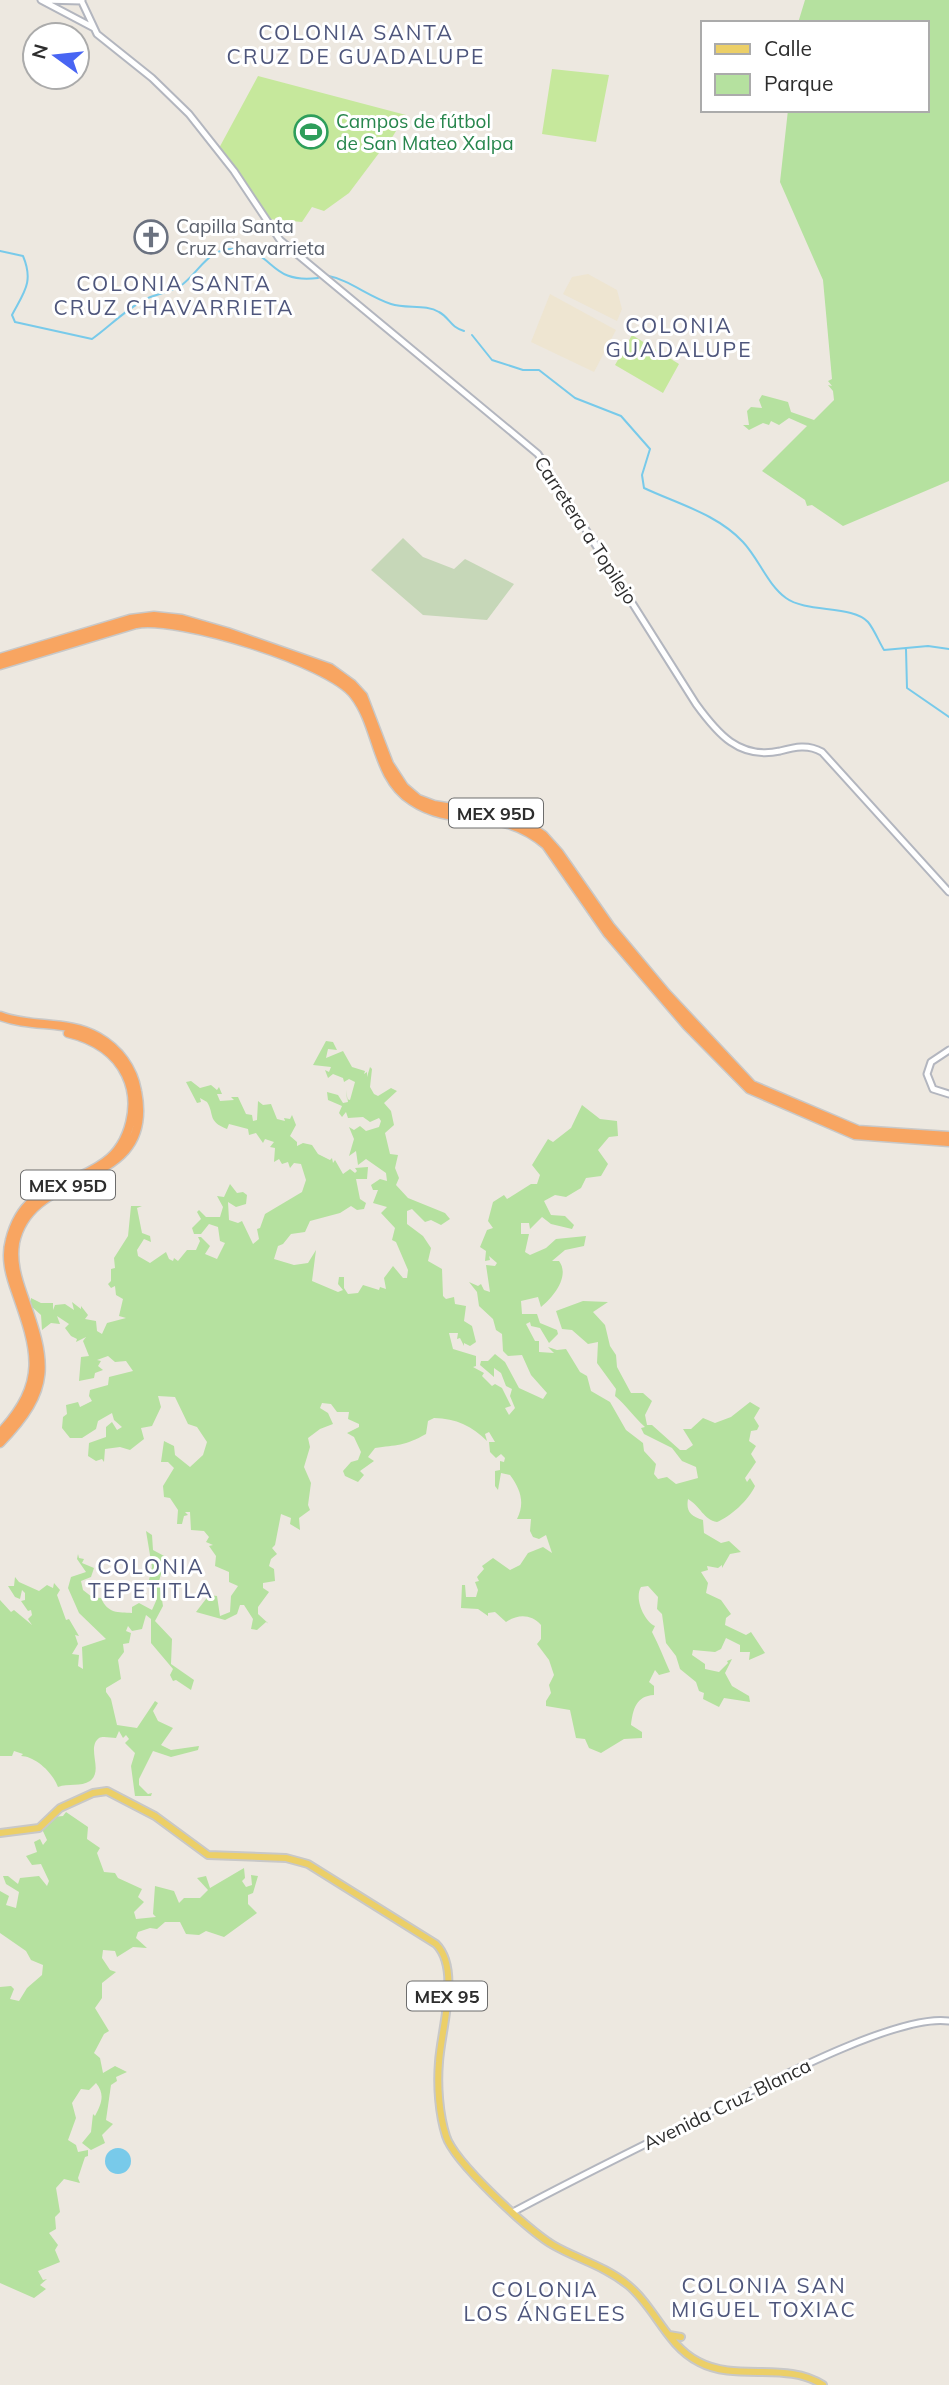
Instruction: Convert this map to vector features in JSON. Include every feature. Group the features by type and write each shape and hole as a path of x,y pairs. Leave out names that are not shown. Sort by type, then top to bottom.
{"highway":[{"name":"MEX 95D","path":"0,658 130,619 154,616 182,619 228,632 330,668 363,696 389,764 404,787 418,799 434,805 520,820 543,835 618,936 666,993 752,1085 858,1130 949,1136"},
{"name":"MEX 95D","path":"0,665 136,624 165,622 223,636 329,674 346,687 361,706 386,771 403,794 434,811 500,820 518,825 537,837 631,961 687,1026 749,1090 855,1135 949,1142"},
{"name":"MEX 95D","path":"0,1019 67,1033 96,1043 122,1067 129,1083 133,1105 125,1136 111,1157 91,1170 43,1192 26,1207 16,1223 9,1241 8,1262 33,1342 34,1374 23,1406 0,1433"},
{"name":"MEX 95D","path":"0,1019 83,1031 97,1037 127,1063 136,1083 139,1108 133,1136 119,1158 100,1172 45,1197 33,1208 18,1234 14,1262 38,1336 41,1369 38,1390 27,1412 0,1443"}],"main road":[{"path":"40,0 82,0 94,28"},
{"path":"40,0 94,28"},
{"name":"Carretera a Topilejo","path":"94,28 189,114 234,171 280,240 538,454 696,704 720,734 733,745 755,753 804,746 822,752 949,892"},
{"path":"949,1051 928,1067 928,1081 933,1089 949,1094"},
{"name":"MEX 95","path":"0,1833 39,1828 60,1808 98,1791 113,1792 171,1827 208,1856 286,1858 308,1864 436,1944 444,1954 449,1974 439,2074 446,2137 467,2167 551,2244 625,2282 647,2304 687,2355 710,2367 795,2375 823,2385"},
{"name":"Avenida Cruz Blanca","path":"513,2211 798,2068 909,2025 935,2019 949,2021"},
{"path":"669,2335 681,2337"}],"shaded area":[{"path":"588,274 617,290 622,309 617,321 563,294 572,277"},
{"path":"550,294 616,330 594,372 531,342"}],"green space":[{"path":"805,0 949,0 949,481 843,526 812,505 807,506 805,500 762,471 807,426 789,418 779,425 771,421 769,425 763,423 749,430 743,425 749,425 747,411 751,407 762,408 759,400 762,395 788,402 791,412 814,420 834,400 833,391 828,385 832,386 828,381 832,379 823,280 780,182 788,112 928,112 928,21 799,21"},
{"path":"552,69 609,75 596,142 542,134"},
{"name":"Campos de fútbol de San Mateo Xalpa","path":"258,76 406,115 383,152 379,153 349,193 324,211 312,207 302,222 269,219 218,150"},
{"path":"632,335 679,364 663,393 615,365"},
{"path":"403,538 423,557 454,569 465,559 514,584 487,620 423,615 371,570"},
{"path":"326,1041 333,1042 337,1050 328,1049 326,1058 343,1051 352,1067 365,1071 364,1074 367,1072 367,1077 370,1067 372,1069 370,1087 374,1094 378,1096 391,1088 397,1091 384,1103 391,1111 394,1125 385,1133 390,1154 398,1155 395,1168 399,1178 396,1185 408,1198 445,1213 450,1219 441,1225 431,1220 425,1222 412,1209 407,1211 407,1224 423,1236 431,1248 428,1261 442,1269 443,1296 446,1299 454,1297 455,1304 466,1306 464,1321 472,1326 476,1342 470,1346 464,1343 464,1346 460,1338 457,1339 458,1333 449,1333 453,1349 476,1356 476,1366 473,1367 484,1373 482,1376 492,1386 495,1384 502,1388 511,1406 505,1408 509,1415 515,1408 510,1396 512,1389 506,1386 501,1373 494,1368 494,1377 480,1365 481,1361 488,1361 495,1354 505,1362 519,1388 543,1399 547,1393 531,1375 522,1355 508,1356 503,1351 502,1334 496,1330 493,1319 479,1306 477,1292 469,1282 478,1286 481,1284 484,1290 490,1292 486,1265 495,1266 497,1263 489,1256 490,1260 485,1261 486,1251 480,1247 487,1230 493,1228 488,1221 493,1202 504,1195 507,1199 531,1184 537,1184 540,1175 532,1165 548,1139 553,1142 571,1128 582,1105 600,1119 617,1121 618,1136 609,1137 598,1150 608,1164 601,1176 586,1178 581,1188 566,1197 555,1195 544,1201 551,1215 565,1216 574,1225 572,1229 551,1224 542,1217 530,1229 529,1223 521,1223 521,1234 529,1234 525,1252 530,1255 546,1248 556,1239 586,1236 584,1246 565,1250 552,1261 559,1261 563,1274 550,1299 541,1307 538,1297 521,1301 522,1314 537,1314 540,1323 557,1330 558,1334 549,1343 540,1328 531,1326 530,1322 526,1324 535,1341 539,1341 539,1352 554,1353 548,1347 566,1349 580,1372 587,1376 591,1391 610,1402 626,1430 643,1443 644,1451 656,1464 654,1474 658,1479 667,1477 676,1484 698,1478 696,1467 682,1461 672,1448 644,1434 641,1428 645,1427 615,1396 616,1389 597,1363 598,1342 588,1344 572,1330 562,1329 556,1311 583,1301 608,1302 593,1312 605,1325 610,1346 616,1355 617,1367 631,1393 643,1393 652,1401 645,1415 647,1425 652,1425 680,1450 686,1450 693,1445 683,1429 691,1429 703,1418 715,1423 731,1417 750,1402 760,1408 754,1418 759,1426 757,1430 751,1431 749,1441 756,1446 751,1454 756,1462 745,1478 747,1482 750,1478 755,1486 748,1497 733,1512 717,1522 709,1519 688,1499 688,1510 703,1520 704,1533 721,1543 729,1541 741,1552 730,1554 722,1568 722,1565 718,1568 707,1566 708,1570 701,1572 708,1583 706,1593 721,1600 731,1614 726,1618 725,1625 746,1635 751,1632 765,1653 749,1660 750,1652 740,1652 740,1645 726,1638 721,1649 715,1652 693,1650 692,1655 705,1664 705,1669 719,1672 727,1661 732,1659 725,1673 732,1686 749,1696 750,1702 724,1698 719,1707 703,1699 704,1693 699,1691 696,1682 680,1669 676,1656 666,1643 662,1614 657,1609 658,1597 648,1586 641,1587 641,1609 655,1626 652,1632 670,1672 659,1675 655,1670 649,1682 654,1686 654,1695 643,1698 634,1709 631,1725 642,1732 642,1738 624,1739 601,1753 589,1748 585,1739 576,1738 570,1710 546,1706 551,1693 549,1685 554,1675 549,1660 537,1644 541,1639 541,1625 529,1617 506,1622 495,1612 488,1613 488,1616 478,1609 461,1608 462,1585 465,1585 466,1597 476,1597 478,1590 475,1582 479,1581 477,1577 484,1569 482,1566 493,1558 510,1570 520,1565 528,1553 543,1547 552,1553 546,1535 539,1539 533,1537 530,1531 531,1519 517,1519 521,1497 510,1475 501,1473 498,1490 495,1486 495,1471 500,1470 500,1461 504,1462 505,1458 501,1454 496,1458 490,1452 489,1442 495,1442 489,1432 485,1434 487,1441 463,1424 434,1418 428,1421 426,1434 419,1438 375,1448 368,1457 374,1461 360,1471 364,1475 358,1482 345,1476 343,1471 351,1462 358,1460 361,1452 354,1437 347,1433 359,1427 359,1424 348,1419 349,1412 337,1412 331,1404 322,1403 320,1408 328,1413 333,1424 308,1438 310,1447 304,1467 311,1483 308,1505 310,1510 299,1518 300,1530 290,1524 291,1518 281,1514 275,1545 272,1548 277,1554 271,1559 269,1566 274,1569 275,1581 263,1583 263,1588 269,1592 258,1607 258,1614 269,1624 266,1622 257,1630 251,1629 253,1619 244,1605 240,1605 237,1614 225,1620 196,1612 209,1595 217,1596 220,1616 230,1612 231,1596 238,1586 229,1582 229,1572 215,1566 216,1556 209,1546 213,1545 206,1542 209,1537 204,1531 191,1530 190,1512 185,1512 188,1515 184,1516 182,1524 177,1524 178,1510 170,1498 164,1497 163,1486 174,1468 168,1462 161,1462 164,1441 174,1446 175,1455 190,1467 203,1455 207,1442 197,1427 188,1424 175,1397 158,1396 161,1407 152,1426 141,1428 144,1439 130,1450 120,1447 105,1449 104,1462 102,1459 96,1461 88,1456 89,1443 106,1437 106,1427 112,1422 117,1430 122,1427 114,1420 112,1413 98,1421 96,1429 82,1438 70,1438 62,1428 63,1417 67,1414 66,1405 78,1402 80,1407 92,1401 90,1390 108,1385 109,1377 133,1371 126,1361 115,1362 108,1356 97,1360 101,1361 98,1366 103,1370 95,1373 94,1378 79,1381 81,1357 89,1356 83,1341 86,1337 76,1342 77,1339 65,1328 69,1324 57,1316 60,1324 51,1323 42,1330 41,1315 31,1306 31,1298 41,1303 53,1303 53,1310 55,1305 65,1304 74,1310 72,1302 81,1309 81,1306 88,1315 85,1319 96,1321 97,1331 102,1334 107,1323 126,1318 119,1316 123,1299 116,1295 115,1286 111,1288 108,1284 111,1281 111,1269 115,1268 114,1258 128,1236 131,1206 142,1206 137,1208 142,1233 150,1236 151,1242 144,1239 137,1250 138,1256 150,1263 166,1252 169,1259 178,1261 187,1250 196,1250 200,1241 198,1237 201,1237 210,1246 205,1254 217,1259 225,1243 220,1241 218,1227 209,1224 201,1234 194,1234 192,1228 201,1219 197,1212 199,1210 206,1217 220,1217 223,1207 217,1196 224,1197 230,1184 237,1193 243,1192 247,1195 246,1204 236,1207 228,1202 229,1220 238,1223 242,1221 253,1244 259,1239 257,1229 260,1228 265,1214 302,1192 306,1180 301,1164 294,1163 290,1168 288,1162 282,1164 279,1159 274,1162 275,1148 270,1147 274,1142 265,1139 263,1143 256,1133 249,1135 248,1129 229,1124 227,1129 217,1123 207,1102 200,1098 201,1102 197,1103 186,1082 191,1081 200,1088 211,1085 217,1090 219,1087 222,1094 217,1094 220,1101 238,1097 246,1114 252,1115 253,1121 257,1120 258,1101 263,1105 271,1104 277,1119 285,1121 284,1118 290,1119 292,1115 296,1125 290,1136 297,1142 297,1146 303,1143 312,1145 318,1154 330,1160 332,1158 333,1163 335,1160 343,1174 350,1169 355,1173 355,1168 368,1167 367,1179 356,1179 360,1199 366,1203 364,1209 357,1210 351,1206 340,1213 310,1221 305,1232 291,1234 278,1246 274,1259 294,1265 308,1263 316,1250 312,1281 338,1292 343,1290 338,1284 339,1277 344,1277 344,1288 348,1294 358,1293 363,1285 379,1290 380,1287 386,1289 384,1278 393,1266 403,1278 407,1278 408,1270 396,1242 392,1240 395,1228 381,1213 387,1207 373,1203 378,1190 373,1190 371,1185 380,1179 387,1181 386,1173 366,1159 358,1165 356,1151 349,1156 354,1139 349,1127 354,1130 360,1126 366,1131 379,1127 381,1121 379,1118 370,1122 363,1117 348,1118 346,1112 342,1117 339,1113 342,1106 328,1100 327,1092 338,1095 343,1103 348,1102 355,1082 349,1079 344,1082 343,1078 333,1074 328,1078 325,1070 329,1072 331,1067 313,1065"},
{"path":"146,1531 152,1535 153,1550 166,1557 164,1561 171,1566 170,1570 162,1571 159,1581 163,1606 155,1621 172,1639 171,1664 194,1680 191,1690 176,1680 173,1681 170,1675 173,1669 151,1643 151,1619 146,1615 142,1629 132,1631 128,1626 126,1631 131,1633 129,1643 123,1644 124,1652 118,1660 121,1679 106,1688 106,1692 111,1699 117,1725 137,1728 155,1701 158,1703 153,1711 158,1721 173,1728 161,1745 171,1750 199,1746 198,1750 171,1757 153,1751 139,1779 139,1785 148,1794 152,1793 151,1796 135,1796 131,1766 135,1753 125,1743 129,1739 126,1735 123,1738 119,1731 116,1738 101,1737 95,1742 95,1771 90,1781 58,1787 47,1770 37,1762 21,1756 23,1754 14,1751 12,1756 0,1756 0,1600 11,1612 14,1610 32,1625 28,1619 32,1615 31,1610 28,1611 21,1601 25,1600 25,1593 22,1590 20,1599 15,1597 8,1586 14,1586 15,1577 19,1582 39,1591 47,1585 53,1588 54,1583 60,1590 57,1595 66,1620 69,1619 79,1636 75,1635 78,1644 72,1654 79,1655 78,1666 83,1669 82,1647 106,1639 79,1613 68,1588 71,1577 86,1572 77,1559 78,1554 79,1558 84,1559 82,1563 94,1568 91,1577 81,1581 83,1590 92,1597 101,1598 110,1610 118,1612 132,1613 132,1607 139,1603 152,1610 156,1601 149,1580 152,1567"},
{"path":"66,1812 88,1827 87,1839 100,1848 97,1853 104,1872 115,1873 118,1878 142,1889 138,1897 144,1902 134,1912 136,1919 156,1917 153,1914 155,1886 174,1891 179,1903 184,1898 200,1898 208,1890 197,1878 206,1876 210,1888 244,1868 245,1878 242,1881 246,1887 252,1885 251,1875 258,1876 253,1893 248,1895 248,1904 257,1913 224,1937 206,1931 199,1935 186,1934 180,1922 165,1922 157,1929 138,1932 136,1938 147,1948 133,1947 117,1957 115,1951 103,1950 102,1958 110,1970 116,1972 102,1983 102,1998 95,2008 109,2031 104,2034 94,2053 100,2058 103,2073 115,2066 127,2072 116,2077 117,2081 111,2085 106,2120 113,2124 102,2135 105,2143 91,2150 82,2143 91,2132 93,2114 95,2116 101,2103 101,2091 96,2083 89,2090 81,2089 72,2103 76,2118 68,2140 76,2145 78,2152 88,2150 88,2156 85,2157 78,2178 80,2183 64,2179 56,2188 60,2212 55,2217 56,2229 49,2233 58,2245 55,2250 60,2262 38,2271 43,2280 47,2279 40,2285 46,2289 34,2298 0,2283 0,1987 11,1986 14,1989 10,1999 19,2001 27,1988 42,1975 43,1965 31,1960 26,1951 0,1933 0,1891 9,1896 6,1905 16,1908 19,1892 6,1884 3,1876 8,1876 18,1884 20,1878 39,1876 47,1886 49,1881 41,1864 32,1865 26,1856 37,1852 34,1842 40,1839 43,1845 47,1840 42,1829 53,1817 63,1816"}],"water":[{"path":"118,2148 127,2152 131,2161 127,2170 118,2174 109,2170 105,2161 109,2152"}],"waterway":[{"path":"0,251 23,256 28,273 24,293 12,315 15,322 92,339 137,304 183,284 207,259 220,251 240,249 251,252 290,277 318,278"},
{"path":"325,275 391,304 434,310 464,331"},
{"path":"472,335 492,360 523,370 539,370 575,398 621,416 650,449 642,475 644,488 696,510 733,532 786,598 805,606 852,613 861,617 868,622 884,650 928,646 949,649"},
{"path":"906,649 907,688 949,717"}],"place":[{"name":"Campos de fútbol de San Mateo Xalpa","path":"311,132"},
{"name":"Capilla Santa Cruz Chavarrieta","path":"151,237"}],"district":[{"name":"COLONIA SANTA CRUZ DE GUADALUPE","path":"356,44"},
{"name":"COLONIA SANTA CRUZ CHAVARRIETA","path":"174,295"},
{"name":"COLONIA GUADALUPE","path":"679,337"},
{"name":"COLONIA TEPETITLA","path":"151,1578"},
{"name":"COLONIA SAN MIGUEL TOXIAC","path":"764,2297"},
{"name":"COLONIA LOS ÁNGELES","path":"545,2301"}]}
